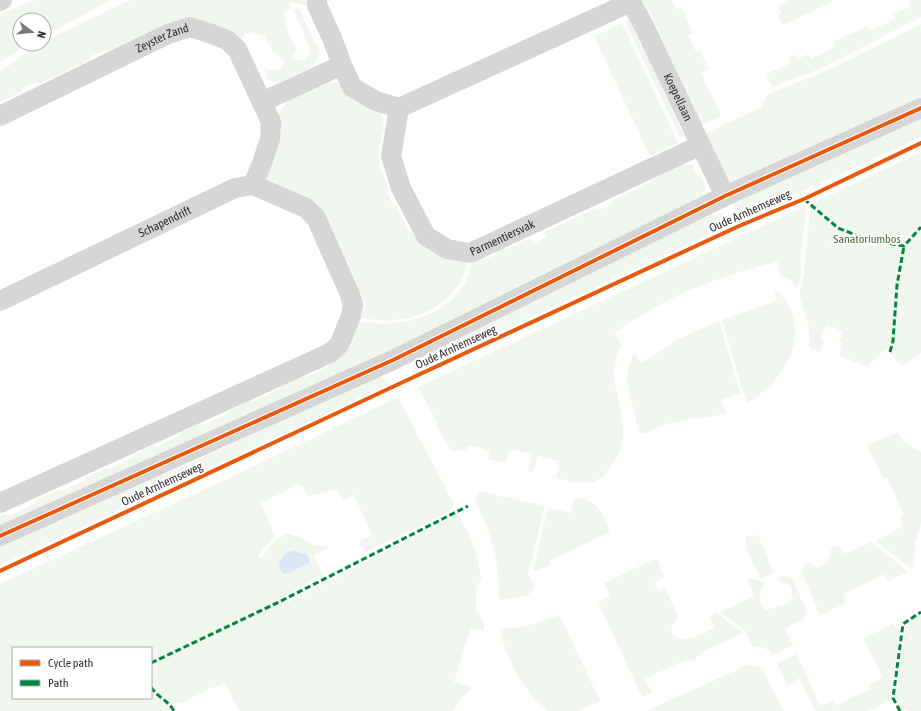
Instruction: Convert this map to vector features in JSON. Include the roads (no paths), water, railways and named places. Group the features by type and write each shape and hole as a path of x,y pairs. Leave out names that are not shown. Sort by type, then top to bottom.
{"street":[{"path":"317,0 317,5 352,87 376,101 399,108 630,1"},
{"name":"Koepellaan","path":"630,1 645,28 725,196"},
{"name":"Zeyster Zand","path":"0,116 168,34 190,27 227,40 237,49 262,102"},
{"path":"0,503 330,353 339,345 351,316 353,305 349,292 316,218 306,208 253,185 270,139 271,122 262,102 342,65"},
{"name":"Parmentiersvak","path":"399,108 391,156 401,188 426,236 448,249 470,253 701,145"},
{"name":"Oude Arnhemseweg","path":"0,536 393,360 725,196 921,108"},
{"name":"Schapendrift","path":"0,301 235,188 253,185"}],"water":[{"path":"295,551 309,557 309,564 290,573 283,574 279,566 282,557 286,553"}],"park label":[{"name":"Sanatoriumbos","path":"867,239"}]}
